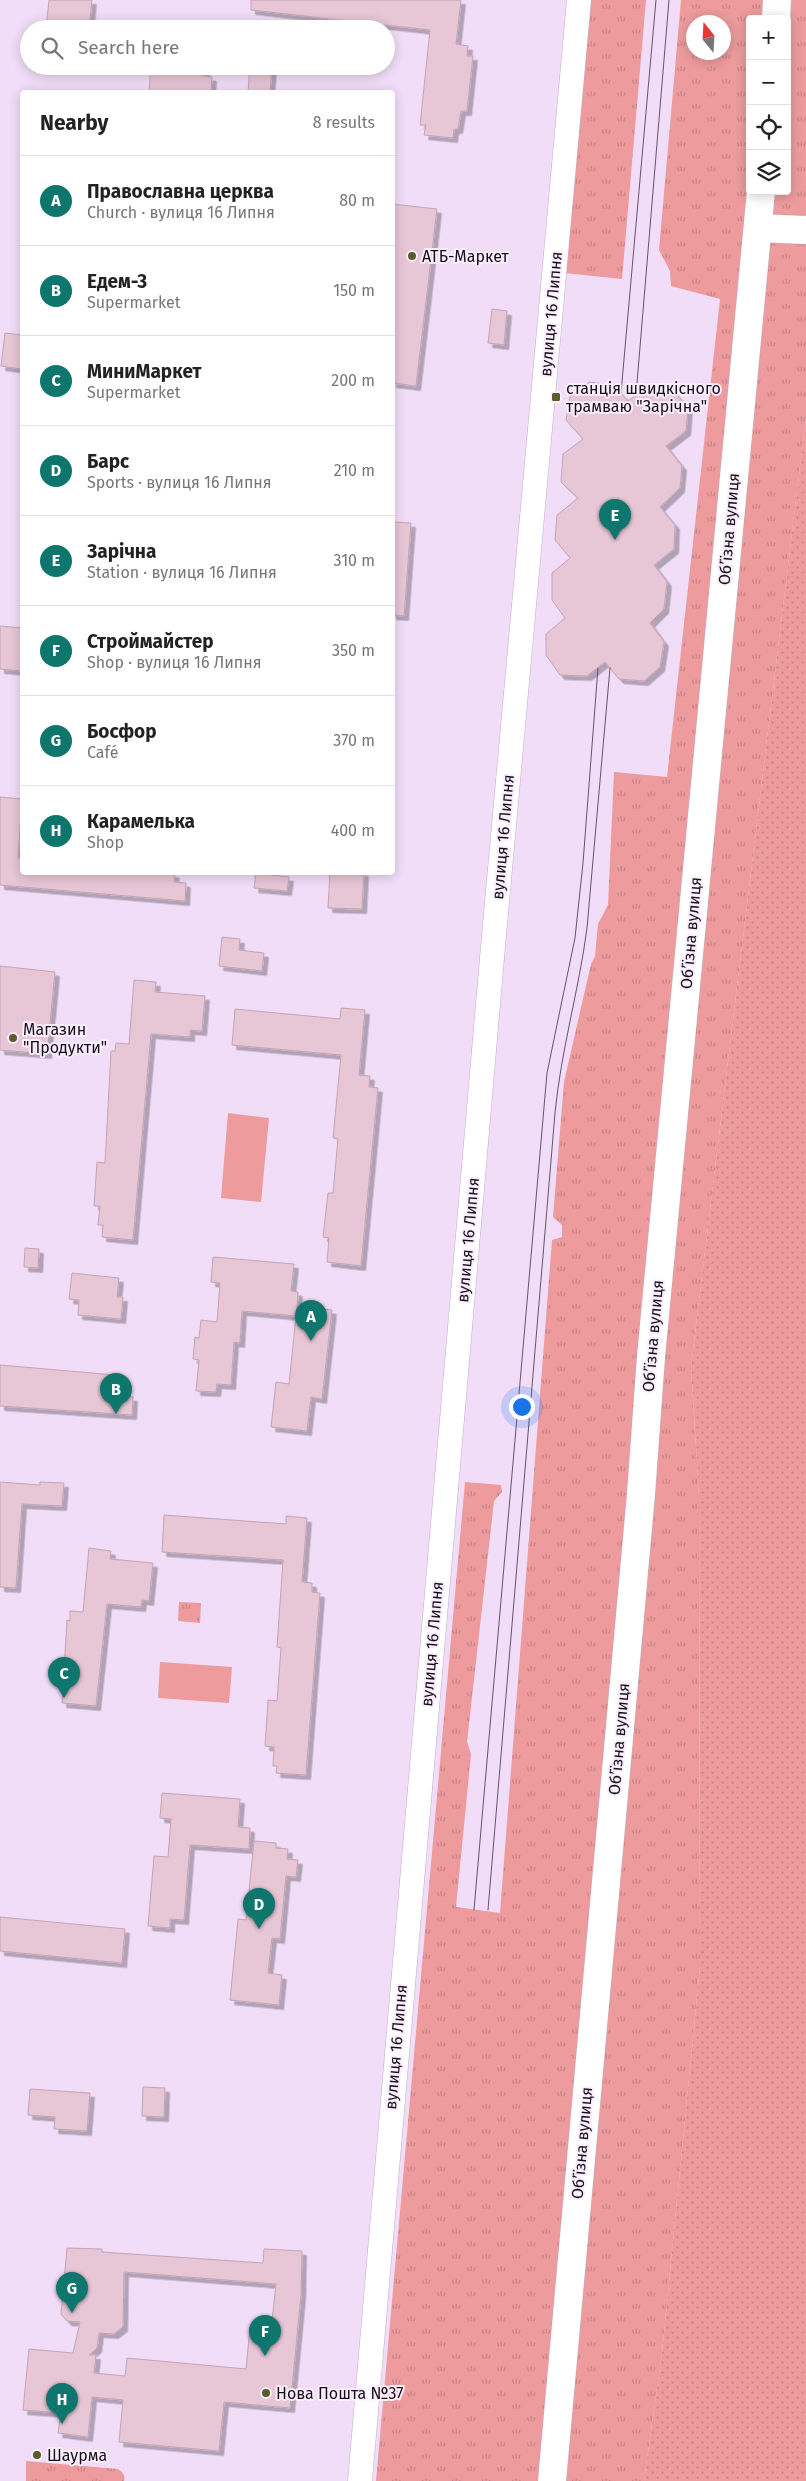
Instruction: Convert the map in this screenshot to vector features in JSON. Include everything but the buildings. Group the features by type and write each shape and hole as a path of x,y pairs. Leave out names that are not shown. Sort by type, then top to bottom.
{"main road":[{"path":"776,15 777,0"},
{"name":"Обʼїзна вулиця","path":"552,2481 641,1494 650,1357 761,195"},
{"path":"758,228 806,230"}],"street":[{"name":"вулиця 16 Липня","path":"360,2481 388,2136 579,0"}],"green space":[{"path":"579,0 646,0 622,279 555,272"},
{"path":"681,0 806,0 806,417 691,1367 699,1495 700,1967 662,2353 644,2481 376,2481 465,1482 501,1485 502,1492 494,1501 467,1742 471,1754 456,1907 500,1913 552,1240 562,1237 562,1225 553,1217 564,1082 591,964 595,956 598,924 608,905 614,772 667,777 720,299 671,286 670,271 659,250"},
{"path":"806,417 806,2481 644,2481 662,2353 700,1967 699,1495 691,1367"},
{"path":"228,1113 269,1118 261,1202 221,1198"},
{"path":"179,1602 201,1603 200,1623 178,1621"},
{"path":"160,1662 232,1667 229,1703 158,1698"},
{"path":"26,2461 118,2469 123,2474 124,2481 26,2481"}],"tram line":[{"path":"621,393 656,0"},
{"path":"636,395 669,0"},
{"path":"474,1910 547,1073 575,938 583,863 598,668"},
{"path":"488,1910 555,1113 561,1066 587,928 610,668"}],"place":[{"name":"АТБ-Маркет","path":"412,256"},
{"name":"станція швидкісного трамваю \"Зарічна\"","path":"556,397"},
{"name":"Зарічна","path":"615,540"},
{"name":"Магазин \"Продукти\"","path":"13,1038"},
{"name":"Православна церква","path":"311,1341"},
{"name":"Едем-3","path":"116,1414"},
{"name":"МиниМаркет","path":"64,1698"},
{"name":"Барс","path":"259,1929"},
{"name":"Босфор","path":"72,2313"},
{"name":"Строймайстер","path":"265,2356"},
{"name":"Нова Пошта №37","path":"266,2393"},
{"name":"Карамелька","path":"62,2424"},
{"name":"Шаурма","path":"37,2455"}]}
